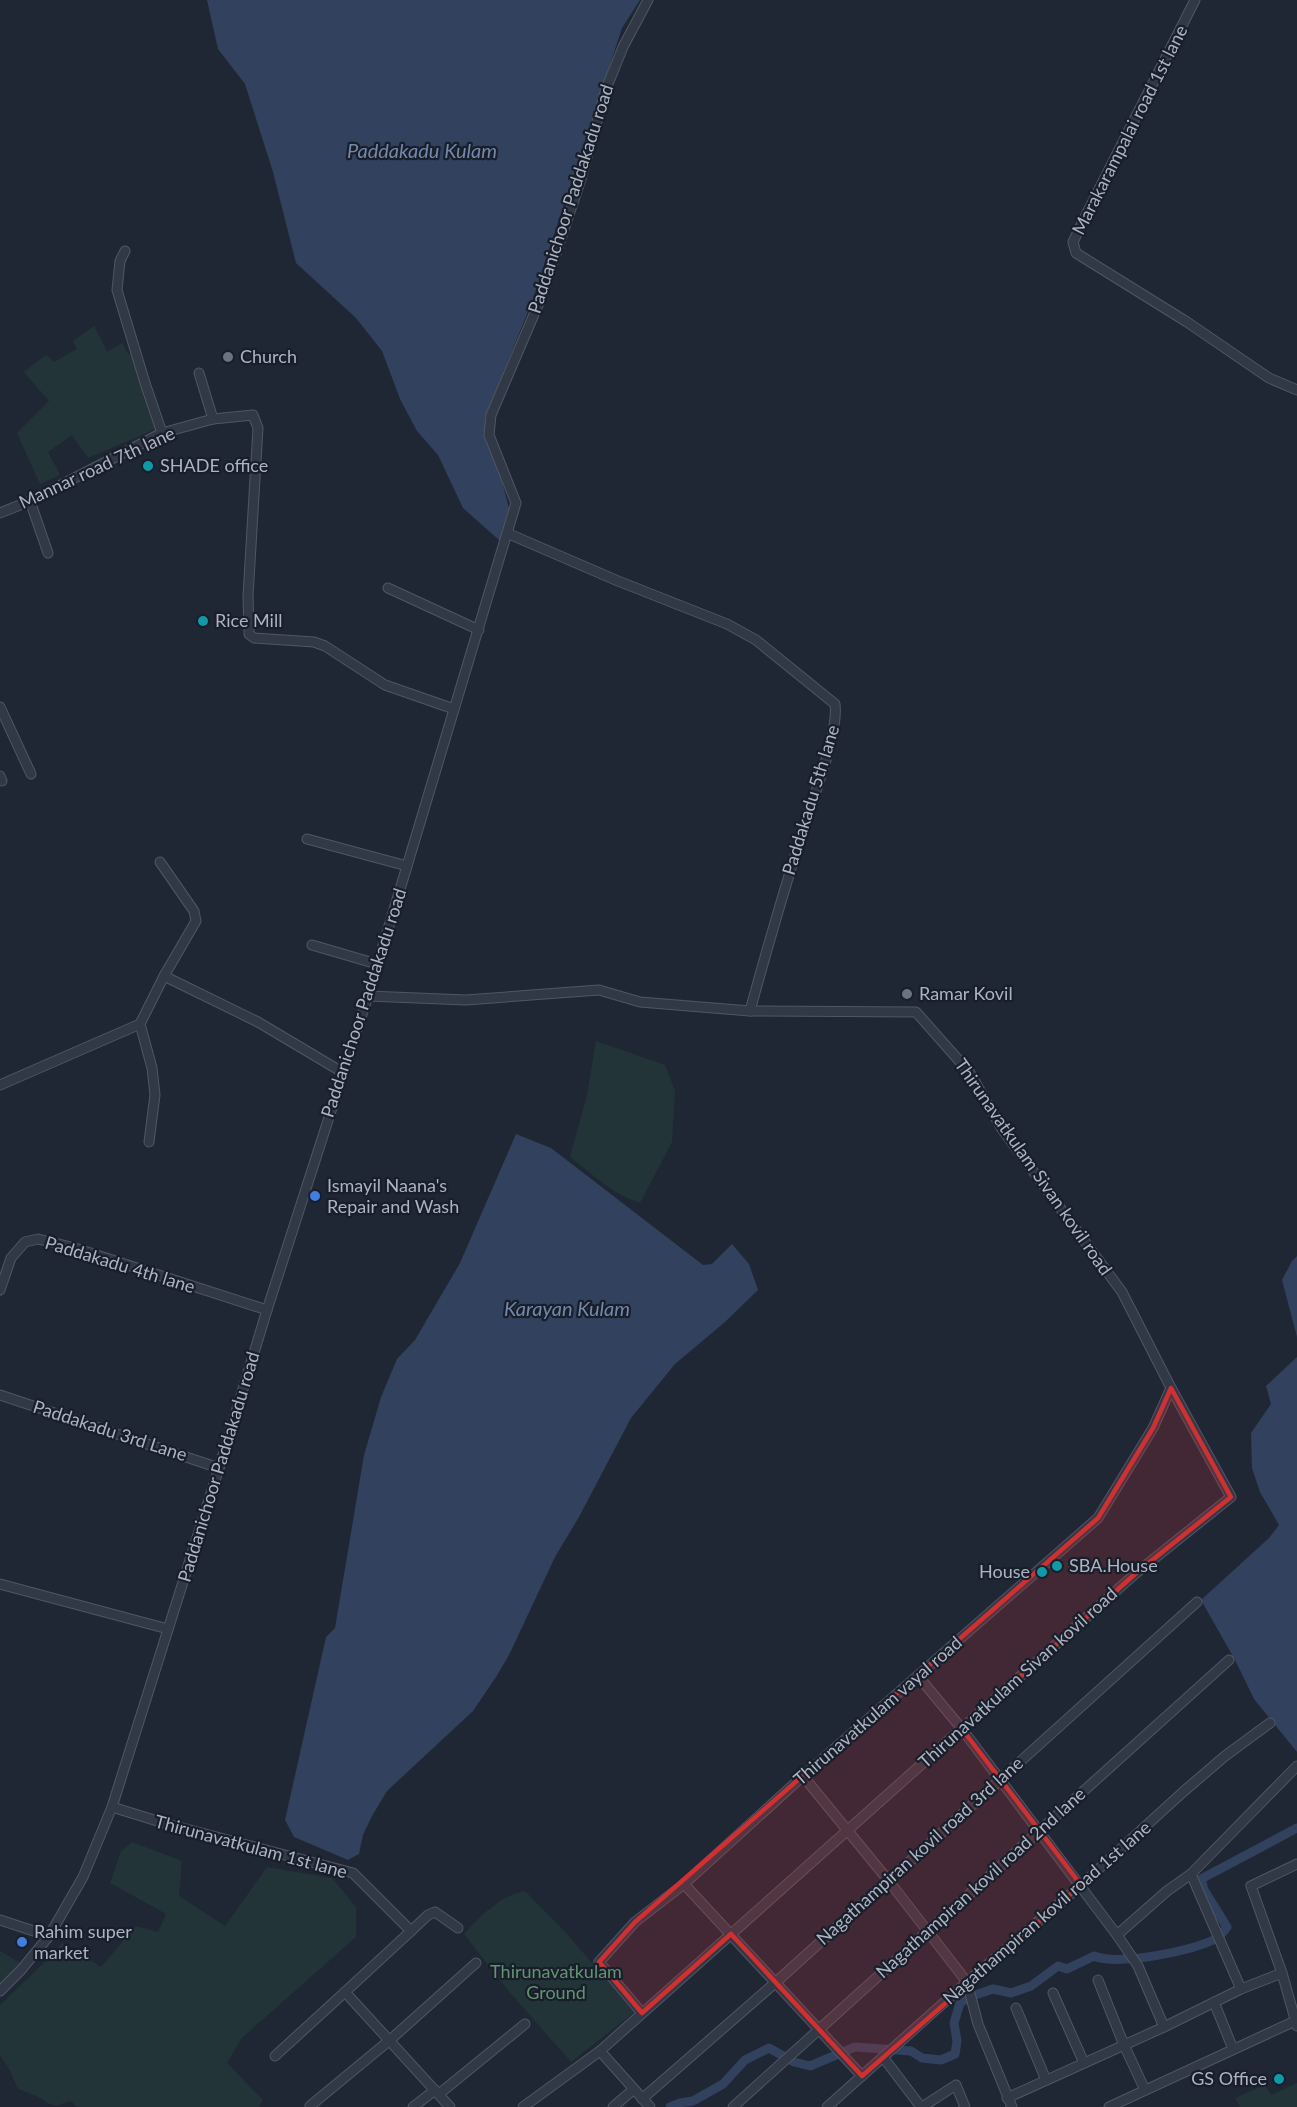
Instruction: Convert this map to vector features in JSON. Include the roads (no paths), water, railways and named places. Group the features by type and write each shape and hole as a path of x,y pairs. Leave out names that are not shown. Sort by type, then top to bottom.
{"street":[{"name":"Paddanichoor Paddakadu road","path":"0,1991 49,1936 84,1877 112,1807 342,1072 368,996 508,534 516,503 489,435 492,415 542,298 581,179 606,89 623,47 648,0"},
{"name":"Marakarampalai road 1st lane","path":"1195,0 1086,215 1074,242 1076,253 1187,322 1269,378 1297,390"},
{"path":"125,251 120,261 117,290 162,433"},
{"path":"199,373 213,419"},
{"name":"Mannar road 7th lane","path":"0,513 30,501 162,433 213,419 253,415 258,428 248,596 249,634 254,638 304,640 325,646 385,685 454,709"},
{"path":"30,501 48,553"},
{"name":"Paddakadu 5th lane","path":"508,534 727,624 756,640 835,704 837,714 830,746 781,900 750,1011"},
{"path":"388,588 479,630"},
{"path":"0,707 31,774"},
{"path":"307,839 407,866"},
{"path":"0,1085 140,1024 164,976 196,921 194,911 160,862"},
{"path":"312,945 377,964"},
{"path":"164,976 258,1022 342,1072"},
{"name":"Thirunavatkulam Sivan kovil road","path":"368,996 466,1000 599,990 640,1002 750,1011 916,1012 970,1073 1002,1129 1122,1292 1171,1388 1231,1497 1135,1574 600,2051 523,2107"},
{"path":"140,1024 152,1068 154,1095 149,1142"},
{"name":"Paddakadu 4th lane","path":"0,1290 11,1258 25,1242 38,1239 75,1248 267,1310"},
{"name":"Thirunavatkulam vayal road","path":"642,2013 599,1962 635,1922 684,1884 803,1776 1098,1518 1154,1428 1171,1388"},
{"name":"Paddakadu 3rd Lane","path":"0,1395 219,1468"},
{"path":"0,1584 168,1629"},
{"name":"Nagathampiran kovil road 3rd lane","path":"642,2099 775,1983 1197,1602"},
{"name":"Nagathampiran kovil road 2nd lane","path":"734,2107 1229,1660"},
{"path":"918,1676 962,1729 1117,1935 1138,1966 1164,2027"},
{"name":"Nagathampiran kovil road 1st lane","path":"831,2106 883,2057 1081,1885 1183,1792 1225,1756 1270,1724"},
{"path":"1117,1935 1167,1891 1191,1874 1297,1766"},
{"path":"803,1776 968,1982 978,2024 1010,2102 1046,2080 1282,1972"},
{"name":"Thirunavatkulam 1st lane","path":"112,1807 167,1824 353,1873 411,1930"},
{"path":"1109,2107 1233,2049 1296,2024 1282,1972 1251,1886 1297,1864"},
{"path":"1191,1874 1241,1989"},
{"path":"684,1884 862,2076"},
{"path":"274,2056 428,1916 435,1912 458,1928"},
{"path":"0,1920 49,1936"},
{"path":"309,2106 390,2040 476,1963"},
{"path":"1098,1980 1145,2090"},
{"path":"345,1992 450,2107"},
{"path":"1053,1994 1084,2063"},
{"path":"1214,2002 1233,2049"},
{"path":"1016,2008 1046,2080"},
{"path":"413,2107 437,2092 525,2024"},
{"path":"600,2051 650,2107"},
{"path":"883,2057 921,2107 956,2085 965,2107"},
{"path":"613,2107 634,2089"}],"water":[{"name":"Paddakadu Kulam","path":"207,0 640,0 622,28 533,299 485,418 509,508 500,541 463,508 438,455 417,431 400,399 382,351 356,318 296,263 273,172 245,84 218,49"},
{"name":"Karayan Kulam","path":"516,1134 551,1148 703,1265 712,1264 732,1244 749,1264 758,1290 725,1322 675,1364 631,1418 579,1517 555,1557 509,1655 496,1677 473,1711 387,1791 363,1835 359,1854 348,1860 294,1837 285,1820 326,1637 335,1628 364,1455 381,1397 397,1359 415,1340 460,1263"},
{"path":"1297,1256 1297,1337 1282,1280"},
{"path":"1297,1357 1297,1752 1254,1699 1201,1600 1269,1538 1279,1525 1260,1492 1252,1468 1251,1433 1271,1404 1266,1386"}],"waterway":[{"path":"670,2107 693,2101 723,2084 745,2060 769,2048 794,2062 810,2066 855,2047 911,2051 922,2058 941,2060 955,2054 957,2041 954,2023 960,2003 969,1997 993,1989 1011,1993 1031,1986 1058,1966 1067,1969 1094,1956 1105,1959 1156,1956 1206,1943 1217,1938 1227,1927 1204,1890 1201,1879 1297,1828"}],"place":[{"name":"Church","path":"228,357"},
{"name":"SHADE office","path":"148,466"},
{"name":"Rice Mill","path":"203,621"},
{"name":"Ramar Kovil","path":"907,994"},
{"name":"Ismayil Naana's Repair and Wash","path":"315,1196"},
{"name":"SBA.House","path":"1057,1566"},
{"name":"House","path":"1042,1572"},
{"name":"Rahim super market","path":"22,1942"},
{"name":"GS Office","path":"1279,2079"}],"park label":[{"name":"Thirunavatkulam Ground","path":"556,1982"}]}
